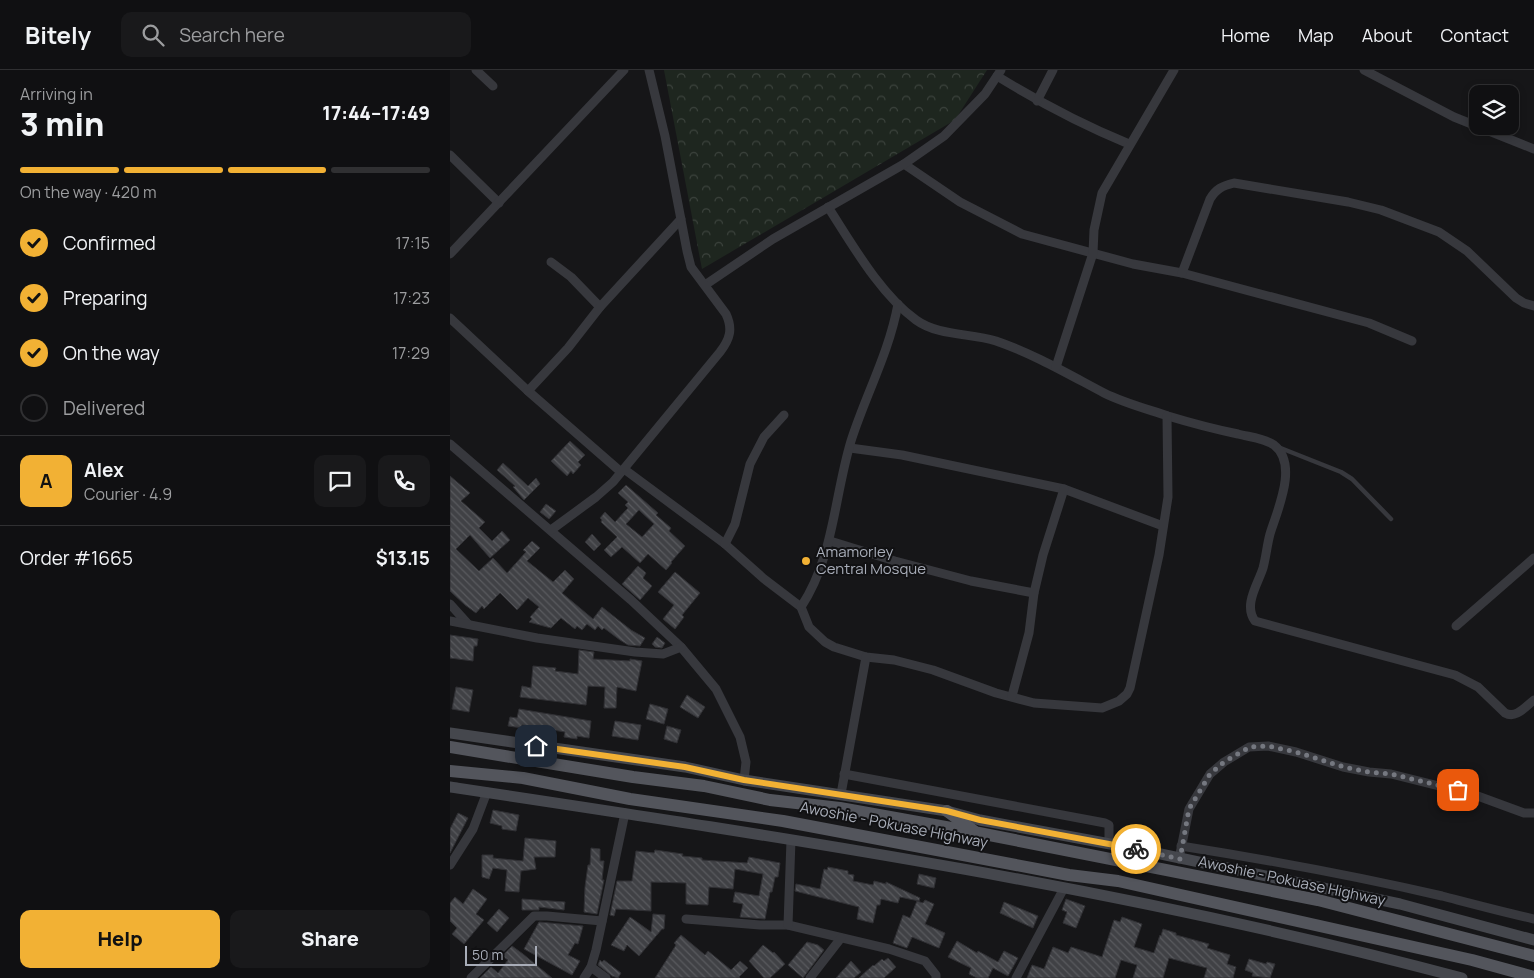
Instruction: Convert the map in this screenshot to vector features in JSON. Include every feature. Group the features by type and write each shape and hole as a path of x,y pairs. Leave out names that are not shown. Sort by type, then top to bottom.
{"main road":[{"name":"Awoshie - Pokuase Highway","path":"450,746 633,777 704,786 770,800 840,808 979,833 1318,900 1534,956"},
{"name":"Awoshie - Pokuase Highway","path":"450,771 523,778 630,799 783,821 1069,875 1118,881 1472,960 1534,977"},
{"path":"947,811 979,833"},
{"path":"1270,915 1276,893"}],"street":[{"path":"476,70 493,86"},
{"path":"450,254 624,70"},
{"path":"551,530 596,497 623,470 720,352 730,337 730,322 726,314 691,266 665,136 649,70"},
{"path":"1037,101 1054,70"},
{"path":"1056,366 1093,253 1094,230 1102,193 1174,70"},
{"path":"1364,70 1454,117 1534,150"},
{"path":"705,285 773,239 904,164 944,136 959,123 985,94 999,73 1037,101 1086,126 1129,144"},
{"path":"450,155 499,202"},
{"path":"904,164 960,202 1022,234 1133,264 1182,273 1369,323 1412,341"},
{"path":"1182,273 1210,199 1215,191 1234,183 1348,202 1381,210 1439,232 1467,250 1516,298 1534,306"},
{"path":"828,207 859,256 898,304 917,321 940,330 994,340 1056,366 1106,394 1167,416 1258,439 1274,446 1282,458 1285,483 1269,536 1264,566 1251,600 1250,611 1255,621 1455,675 1478,687 1510,716 1515,715 1534,700"},
{"path":"528,391 568,348 600,307 681,219"},
{"path":"551,262 571,277 600,307"},
{"path":"801,608 819,575 830,541 850,448 894,328 898,304"},
{"path":"450,318 528,391 623,470 726,544 763,578 801,608 809,627 825,642 834,647 866,657 894,660 933,670 996,693 1034,703 1102,708 1112,705 1127,694 1142,636 1168,497 1167,416"},
{"path":"726,544 736,524 750,464 764,437 784,415"},
{"path":"450,444 631,600 680,647 716,689 740,737 746,762 744,780"},
{"path":"850,448 902,455 1064,489 1163,526"},
{"path":"1012,696 1029,633 1034,593 1043,555 1064,489"},
{"path":"830,541 895,561 971,581 1034,593"},
{"path":"1456,626 1534,558"},
{"path":"450,604 468,624"},
{"path":"450,621 536,638 635,652 663,654 680,647"},
{"path":"841,794 866,657"},
{"path":"450,733 685,767 744,780 947,811 980,820 1109,844 1400,904 1534,940"},
{"path":"1180,859 1189,809 1210,774 1224,762 1250,747 1268,746 1296,752 1344,767 1391,774 1475,795 1524,813 1534,813"},
{"path":"844,774 1105,823 1109,825 1109,844"},
{"path":"450,787 838,846 1064,888 1374,954 1462,978"},
{"path":"450,865 472,829 487,792"},
{"path":"584,978 591,967 625,813"},
{"path":"788,924 792,840"},
{"path":"1181,846 1339,874 1442,896 1534,919"},
{"path":"1222,867 1224,853"},
{"path":"1333,890 1339,874"},
{"path":"1016,978 1064,888"},
{"path":"471,978 534,916 602,921"},
{"path":"686,919 760,925 788,924 889,949 925,961 936,975 936,978"},
{"path":"810,978 841,938"},
{"path":"591,967 606,978"}],"lane":[{"path":"1274,446 1341,472 1352,479 1391,519"}],"green space":[{"path":"664,70 987,70 955,120 702,269"}],"building":[{"path":"570,441 585,455 578,462 581,465 573,474 571,471 567,476 551,461"},
{"path":"503,463 528,486 536,478 540,484 524,500 513,487 515,486 497,470"},
{"path":"450,476 470,493 461,501 485,522 479,528 492,541 502,531 510,540 490,558 470,535 456,549 479,571 493,558 507,573 526,552 523,550 532,541 540,548 527,561 553,582 565,570 574,579 562,593 593,619 602,607 631,630 645,638 640,646 628,645 604,628 602,630 598,626 595,630 587,624 582,630 577,626 575,629 561,618 551,628 529,622 532,619 530,617 539,607 528,598 517,610 500,593 484,609 482,606 476,613 465,605 450,591"},
{"path":"626,485 658,513 656,515 671,528 669,531 685,546 666,570 648,554 640,563 622,547 611,557 604,550 617,537 601,522 600,518 605,512 615,522 628,508 625,505 628,502 618,493","holes":["639,510 654,524 642,537 626,524"]},
{"path":"546,504 556,511 549,519 540,512"},
{"path":"592,534 601,544 594,551 585,542"},
{"path":"638,566 646,573 643,578 652,586 640,600 622,584"},
{"path":"675,572 700,593 682,615 684,617 675,629 663,619 674,605 658,592"},
{"path":"450,635 478,639 477,646 474,646 473,661 450,658"},
{"path":"657,637 665,643 662,648 655,647 652,644"},
{"path":"579,650 594,652 593,659 630,661 630,659 642,661 636,691 617,687 616,708 604,708 605,687 588,686 586,705 520,697 522,686 531,688 533,666 556,668 555,671 578,674"},
{"path":"456,687 473,690 469,712 452,709"},
{"path":"687,695 705,707 698,718 680,707"},
{"path":"650,704 668,709 664,724 646,719"},
{"path":"519,709 591,721 589,738 577,736 577,739 564,737 565,732 522,725 522,728 508,726 510,717 517,718"},
{"path":"615,721 641,725 638,740 612,736"},
{"path":"667,726 681,730 677,743 664,739"},
{"path":"493,810 519,815 516,831 502,829 502,826 490,823"},
{"path":"458,813 468,818 450,853 450,829"},
{"path":"525,838 556,841 555,857 534,857 536,869 521,871 519,892 505,891 507,870 493,868 489,879 482,877 482,855 493,855 493,858 523,861"},
{"path":"591,848 600,849 600,861 604,861 602,880 604,880 597,914 584,912 585,887 588,865 590,865"},
{"path":"655,850 702,858 702,860 747,863 749,857 780,863 778,877 775,877 772,892 770,892 765,919 740,917 743,904 733,902 735,892 759,896 763,874 735,869 733,889 709,887 708,905 686,904 686,883 651,882 651,911 616,909 614,916 610,915 617,881 632,881 636,851 654,853"},
{"path":"828,867 848,871 848,874 854,875 853,881 873,885 874,881 886,884 886,882 920,898 919,901 900,897 898,903 881,899 880,905 877,905 873,923 857,919 859,907 795,891 796,884 820,889 824,869 827,870"},
{"path":"919,874 936,878 934,888 917,884"},
{"path":"473,889 487,899 476,914 484,920 464,944 452,934 457,928 450,921 450,903 455,897 463,904"},
{"path":"522,899 565,902 564,910 539,907 539,910 522,910"},
{"path":"1066,899 1085,906 1076,928 1063,923 1067,912 1062,910"},
{"path":"925,900 934,904 925,924 945,933 939,948 912,937 907,948 893,943 903,915 910,918 917,901 923,903"},
{"path":"1004,902 1038,916 1033,928 1000,913"},
{"path":"499,909 509,918 497,932 487,923"},
{"path":"653,914 665,915 664,929 639,956 627,945 624,951 611,945 630,917 651,932"},
{"path":"1122,917 1142,924 1134,947 1154,953 1163,929 1176,933 1176,935 1209,944 1207,948 1230,955 1227,964 1236,967 1233,978 1204,978 1207,968 1169,958 1163,978 1133,978 1137,965 1121,960 1115,978 1027,978 1032,965 1044,969 1053,947 1068,953 1071,947 1102,957 1114,920 1120,922"},
{"path":"539,922 583,926 578,944 575,943 568,955 580,961 572,975 524,949"},
{"path":"681,935 705,955 708,951 731,970 740,961 748,968 740,978 655,978 676,945 674,943"},
{"path":"957,941 977,953 978,951 998,962 1004,951 1018,958 1008,976 993,968 988,978 977,978 969,974 971,968 948,957"},
{"path":"807,942 818,945 824,950 803,978 788,965"},
{"path":"763,945 774,952 785,964 770,978 764,978 749,961"},
{"path":"512,946 552,978 480,978 491,967 498,973 508,960 502,956"},
{"path":"888,958 896,967 884,978 859,978 873,965 882,959 884,961"},
{"path":"1249,959 1266,964 1267,962 1275,964 1270,978 1252,976 1253,973 1245,970"},
{"path":"600,960 602,962 604,960 621,973 618,978 612,976 598,965"},
{"path":"851,961 861,972 854,978 836,978"}],"way so far":[{"path":"1136,849 1180,859 1183,833 1189,809 1210,774 1224,762 1250,747 1268,746 1296,752 1344,767 1391,774 1458,790"}],"place":[{"name":"Amamorley Central Mosque","path":"806,561"}],"route":[{"path":"536,746 685,767 744,780 947,811 980,820 1136,849"}]}
